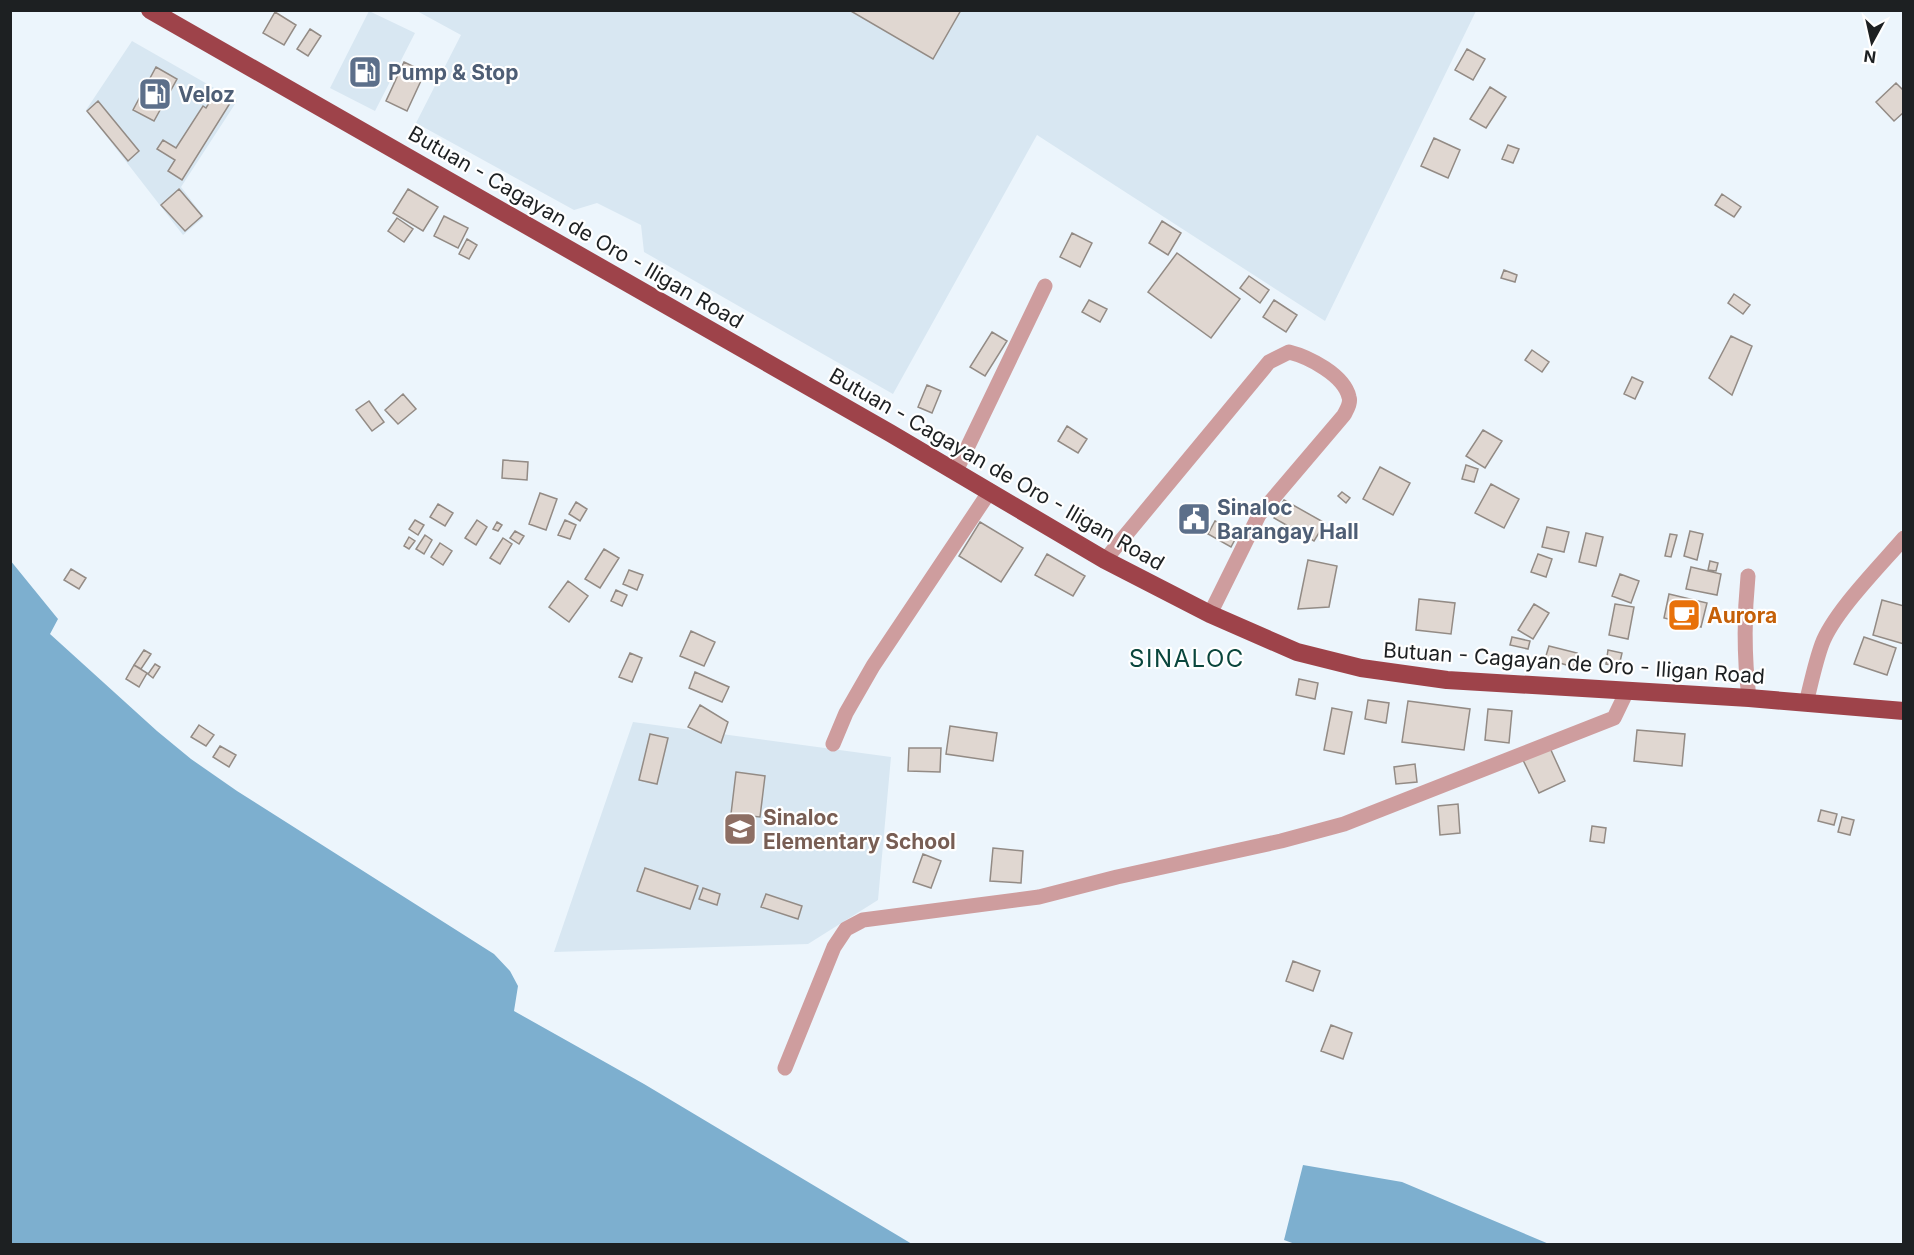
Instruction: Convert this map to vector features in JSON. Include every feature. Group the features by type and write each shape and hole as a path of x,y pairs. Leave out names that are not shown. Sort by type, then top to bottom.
{"highway":[{"name":"Butuan - Cagayan de Oro - Iligan Road","path":"150,10 956,471 1106,560 1210,615 1297,652 1361,668 1447,680 1904,711"}],"street":[{"path":"956,471 1045,286"},
{"path":"1106,560 1269,362 1289,352 1303,355 1325,368 1341,382 1349,397 1349,406 1344,415 1259,515 1210,615"},
{"path":"833,744 846,713 873,666 990,491"},
{"path":"1806,703 1822,645 1828,632 1904,538"},
{"path":"1748,576 1744,615 1749,699"},
{"path":"785,1068 834,947 846,929 862,920 1039,897 1117,877 1219,856 1344,824 1614,718 1627,691"}],"shaded area":[{"path":"369,11 415,33 375,111 330,88"},
{"path":"417,11 1476,11 1325,321 1037,135 893,394 644,252 641,225 597,203 574,210 416,123 461,35"},
{"path":"132,41 237,101 181,187 204,217 183,235 86,110"},
{"name":"Sinaloc Elementary School","path":"633,722 891,757 878,900 808,944 554,952"}],"water":[{"path":"10,560 58,619 50,634 157,731 191,759 237,791 494,954 510,971 518,986 514,1011 644,1084 912,1244 11,1244"},
{"path":"1303,1165 1402,1182 1549,1244 1295,1244 1284,1240"}],"building":[{"path":"849,10 961,10 933,59"},
{"path":"275,12 296,25 284,45 263,33"},
{"path":"310,29 321,36 308,56 297,49"},
{"path":"1467,49 1485,59 1473,80 1455,70"},
{"path":"404,62 425,72 407,111 386,101"},
{"name":"Veloz","path":"156,67 177,79 154,121 133,110"},
{"path":"1896,83 1904,91 1904,112 1894,121 1876,102"},
{"path":"1490,87 1506,97 1486,128 1470,119"},
{"path":"217,90 232,100 182,180 168,171 175,160 157,149 163,140 176,148 203,106 206,108"},
{"path":"98,101 139,151 128,161 87,111"},
{"path":"1434,138 1460,150 1448,178 1421,166"},
{"path":"1508,145 1519,149 1513,163 1502,159"},
{"path":"179,189 202,216 185,231 161,205"},
{"path":"408,189 438,207 423,231 393,213"},
{"path":"1722,194 1741,207 1734,217 1715,205"},
{"path":"444,216 468,228 458,248 434,236"},
{"path":"397,218 413,229 404,242 388,231"},
{"path":"1162,221 1181,233 1168,255 1149,243"},
{"path":"1072,233 1092,243 1080,267 1060,257"},
{"path":"467,239 477,245 469,259 459,254"},
{"path":"1177,253 1240,299 1211,338 1148,292"},
{"path":"1504,270 1517,275 1515,282 1501,278"},
{"path":"1249,276 1269,290 1260,303 1240,288"},
{"path":"1734,294 1750,305 1743,314 1728,303"},
{"path":"1089,300 1107,309 1100,322 1082,312"},
{"path":"1274,300 1297,315 1286,332 1263,317"},
{"path":"992,332 1007,341 985,376 970,367"},
{"path":"1731,336 1752,346 1732,395 1709,378"},
{"path":"1532,350 1549,362 1542,372 1525,360"},
{"path":"1632,377 1643,382 1635,399 1624,394"},
{"path":"927,385 941,391 932,413 918,407"},
{"path":"403,394 416,409 398,424 385,410"},
{"path":"369,401 384,422 372,431 356,410"},
{"path":"1067,426 1087,439 1078,453 1058,441"},
{"path":"1483,430 1502,441 1485,468 1466,456"},
{"path":"503,460 528,462 527,480 502,478"},
{"path":"1466,465 1478,469 1474,482 1462,479"},
{"path":"1380,467 1410,483 1393,515 1363,499"},
{"path":"1491,484 1519,499 1504,528 1475,513"},
{"path":"1342,492 1350,498 1346,503 1338,496"},
{"path":"540,493 557,499 546,530 529,524"},
{"path":"1284,500 1325,523 1314,541 1274,518"},
{"path":"576,502 587,509 580,521 569,514"},
{"path":"438,504 453,513 445,526 430,517"},
{"name":"Sinaloc Barangay Hall","path":"1188,508 1207,518 1201,531 1181,521"},
{"path":"415,520 424,525 418,535 409,529"},
{"path":"477,520 487,527 476,545 465,538"},
{"path":"565,520 576,525 570,539 558,535"},
{"path":"1215,521 1238,534 1231,547 1208,534"},
{"path":"497,522 502,525 498,531 493,529"},
{"path":"980,522 1023,548 1001,582 959,556"},
{"path":"1547,527 1569,532 1564,552 1542,547"},
{"path":"515,531 524,536 519,544 510,538"},
{"path":"1690,531 1703,534 1697,560 1684,556"},
{"path":"1586,533 1603,537 1596,566 1579,562"},
{"path":"1670,534 1677,535 1671,557 1665,556"},
{"path":"425,535 432,540 424,554 416,549"},
{"path":"409,537 415,541 409,549 404,546"},
{"path":"503,538 512,544 500,564 490,558"},
{"path":"440,543 452,551 443,565 431,557"},
{"path":"604,549 619,558 600,588 585,579"},
{"path":"1047,554 1085,576 1073,596 1035,575"},
{"path":"1538,554 1552,559 1546,577 1531,572"},
{"path":"1308,560 1337,566 1329,607 1298,609"},
{"path":"1710,561 1718,563 1716,571 1708,570"},
{"path":"1691,567 1721,574 1717,595 1686,589"},
{"path":"71,569 86,578 79,589 64,580"},
{"path":"629,570 643,575 637,590 623,584"},
{"path":"1620,574 1639,581 1631,603 1612,596"},
{"path":"568,581 588,596 569,622 549,607"},
{"path":"616,590 627,595 622,606 611,601"},
{"path":"1669,594 1707,603 1701,627 1664,618"},
{"path":"1419,599 1455,603 1451,634 1416,630"},
{"path":"1882,600 1904,606 1904,644 1873,635"},
{"path":"1534,604 1549,613 1533,639 1518,630"},
{"path":"1615,604 1634,607 1628,639 1609,635"},
{"path":"691,631 715,642 704,666 680,656"},
{"path":"1512,637 1530,641 1528,649 1510,645"},
{"path":"1864,637 1896,648 1887,675 1854,664"},
{"path":"1549,646 1577,653 1574,667 1545,659"},
{"path":"144,650 151,654 141,669 134,665"},
{"path":"1608,650 1622,653 1619,666 1606,664"},
{"path":"630,653 642,658 632,682 619,677"},
{"path":"155,664 160,667 153,678 148,674"},
{"path":"134,665 147,673 139,687 126,679"},
{"path":"695,672 729,687 722,702 689,688"},
{"path":"1299,679 1318,683 1315,699 1296,695"},
{"path":"1368,700 1389,703 1386,723 1365,719"},
{"path":"1408,701 1470,709 1464,750 1402,742"},
{"path":"700,705 728,722 721,743 688,727"},
{"path":"1332,708 1352,712 1344,754 1324,750"},
{"path":"1488,709 1512,711 1509,743 1485,740"},
{"path":"199,725 214,735 206,746 191,737"},
{"path":"950,726 997,733 993,761 946,754"},
{"path":"1637,730 1685,734 1682,766 1634,761"},
{"path":"650,734 668,738 657,784 639,780"},
{"path":"220,746 236,755 229,767 213,757"},
{"path":"909,748 941,748 940,772 908,771"},
{"path":"1550,748 1565,781 1539,793 1523,760"},
{"path":"1415,764 1417,782 1396,784 1394,767"},
{"path":"736,772 765,776 760,817 731,814"},
{"path":"1458,804 1460,833 1440,835 1438,806"},
{"path":"1821,810 1837,814 1834,825 1818,821"},
{"path":"1842,817 1854,820 1850,835 1838,832"},
{"path":"1592,826 1606,828 1604,843 1590,841"},
{"path":"993,848 1023,851 1021,883 990,881"},
{"path":"923,854 941,861 931,888 913,882"},
{"path":"645,868 698,886 690,909 637,891"},
{"path":"703,888 720,894 717,905 699,899"},
{"path":"766,894 802,906 798,919 761,907"},
{"path":"1293,961 1320,971 1313,991 1286,981"},
{"path":"1331,1025 1352,1033 1343,1059 1321,1051"}],"place":[{"name":"Pump & Stop","path":"365,72"},
{"name":"Veloz","path":"155,94"},
{"name":"Sinaloc Barangay Hall","path":"1194,519"},
{"name":"Aurora","path":"1684,615"},
{"name":"Sinaloc Elementary School","path":"740,829"}],"district":[{"name":"SINALOC","path":"1187,658"}]}
